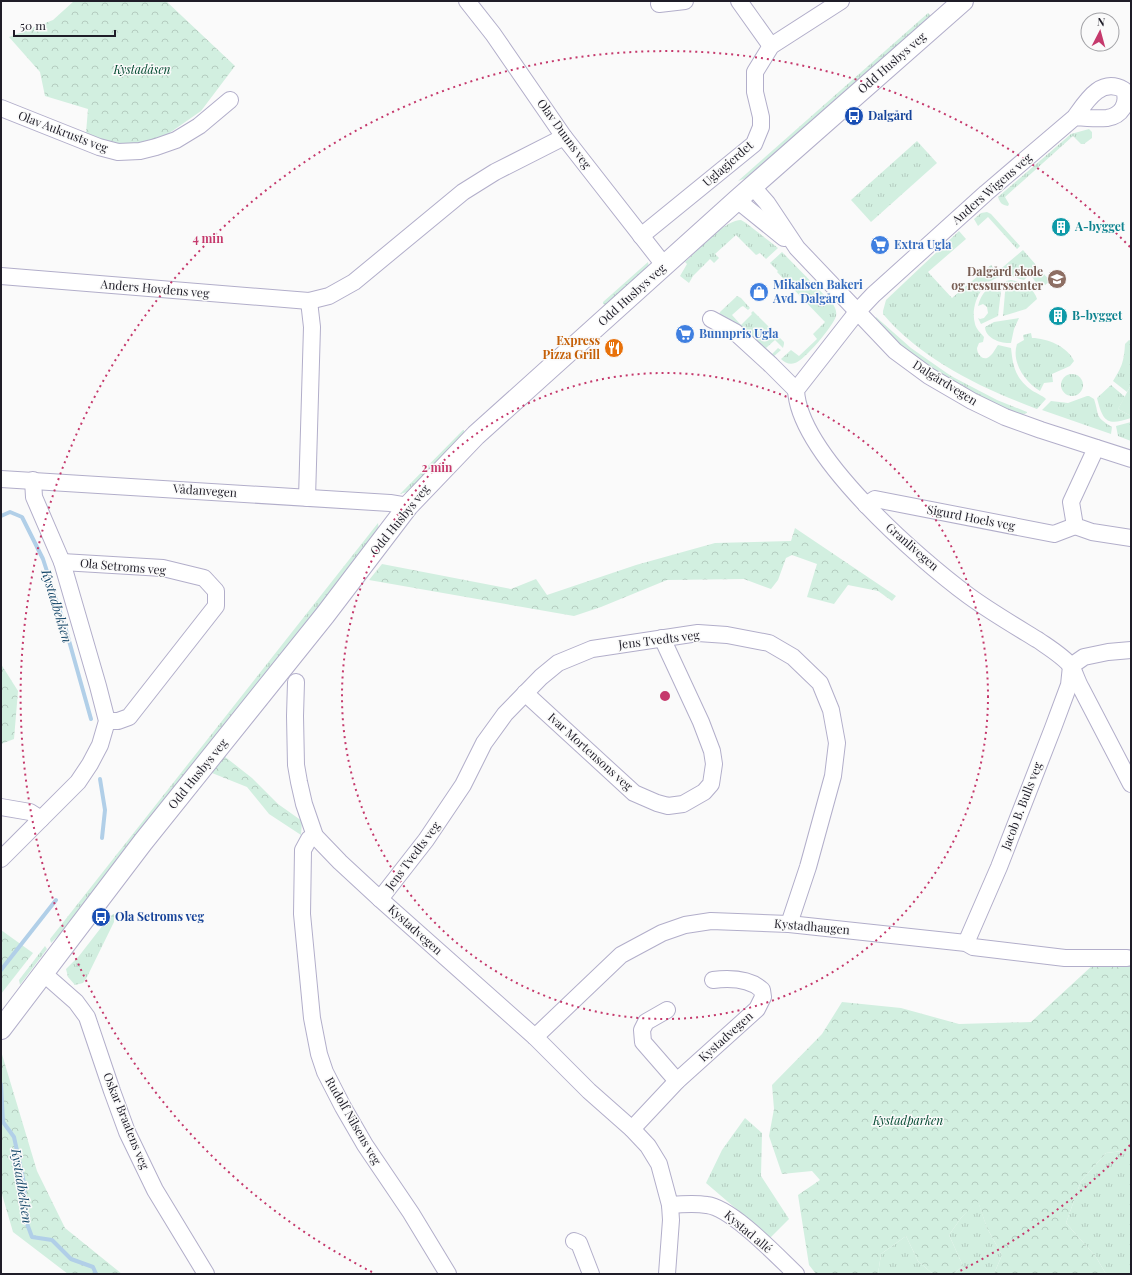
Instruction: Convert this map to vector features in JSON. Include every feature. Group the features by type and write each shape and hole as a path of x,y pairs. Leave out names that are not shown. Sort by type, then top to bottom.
{"street":[{"name":"Olav Duuns veg","path":"468,1 493,34 564,137 664,265"},
{"path":"659,4 685,1"},
{"path":"739,1 771,46"},
{"name":"Uglagjerdet","path":"641,236 754,144 761,127 761,117 754,92 755,72 771,46 841,1"},
{"name":"Odd Husbys veg","path":"1,1029 42,973 144,842 325,615 408,506 476,435 752,186 963,1"},
{"name":"Anders Wigens veg","path":"857,312 890,279 986,193 1075,117 1086,102 1101,88 1108,86 1128,86 1126,104 1114,116 1107,118 1075,117"},
{"name":"Olav Aukrusts veg","path":"1,108 99,147 118,152 140,151 176,140 199,126 230,100"},
{"name":"Anders Hovdens veg","path":"1,276 309,302 330,296 354,282 463,192 495,172 564,137"},
{"name":"Dalgårdvegen","path":"752,186 767,203 796,248"},
{"name":"Dalgårdvegen","path":"737,200 796,248 895,351 929,376 972,401 1005,417 1131,459"},
{"path":"307,498 312,327 309,302"},
{"path":"711,319 735,332 796,390 857,312"},
{"name":"Granlivegen","path":"796,390 796,400 801,416 815,441 837,471 866,505 902,541 969,596 1053,650 1071,666 1079,686 1098,719 1131,784"},
{"path":"1096,448 1071,502 1075,526 1092,532 1131,538"},
{"name":"Vådanvegen","path":"1,479 307,498 408,506"},
{"name":"Ola Setroms veg","path":"33,480 34,496 62,562 107,721 118,721 129,717 216,606 216,591 204,578 163,568 62,562"},
{"name":"Sigurd Hoels veg","path":"866,505 875,499 1054,534 1075,526"},
{"name":"Jens Tvedts veg","path":"380,899 426,840 459,791 484,743 505,714 541,677 558,663 592,649 698,633 727,635 769,643 793,657 820,683 831,710 837,743 833,776 808,867 789,924"},
{"name":"Ivar Mortensons veg","path":"525,693 634,793 657,804 668,806 683,804 704,792 711,784 714,764 712,750 701,722 662,638"},
{"path":"1071,666 1084,657 1108,652 1131,650"},
{"name":"Jacob B. Bulls veg","path":"966,943 999,867 1053,728 1069,685 1071,666"},
{"name":"Kystadvegen","path":"296,682 296,765 304,804 315,836 340,862 380,899 535,1037 589,1091 632,1129 648,1146 659,1164 670,1205"},
{"path":"1,859 78,782 90,764 100,744 107,721"},
{"path":"1,807 30,812 41,820"},
{"name":"Rudolf Nilsens veg","path":"315,836 309,839 303,850 302,914 312,1018 319,1054 325,1072 364,1146 411,1213 448,1274"},
{"name":"Kystadhaugen","path":"535,1037 621,955 662,933 685,925 711,921 789,924 966,943 973,948 1065,958 1127,958"},
{"name":"Oskar Braatens veg","path":"42,973 76,1002 87,1017 127,1132 155,1190 206,1274"},
{"name":"Kystadvegen","path":"632,1129 676,1081 757,1009 763,997 762,990 757,985 747,981 723,978 713,980"},
{"path":"667,1010 646,1022 642,1030 643,1042 676,1081"},
{"path":"667,1274 671,1220 670,1205"},
{"name":"Kystad allé","path":"670,1205 708,1205 722,1210 735,1218 796,1274"},
{"path":"574,1241 579,1243 591,1274"}],"green space":[{"name":"Kystadåsen","path":"74,1 166,1 235,66 201,111 155,143 119,146 86,133 88,109 45,96 40,72 9,37 53,20"},
{"path":"928,13 933,18 749,177 738,181"},
{"path":"1089,129 1092,132 1092,138 1084,144 1081,144 1073,136 1005,197 1009,204 1008,206 1000,202 998,197 1071,134"},
{"path":"917,141 937,163 871,222 851,200"},
{"path":"987,212 991,214 1020,246 1017,249 988,217 978,226 974,219 981,213"},
{"path":"741,220 778,248 766,259 760,253 756,255 736,235 715,254 719,258 714,263 710,259 693,276 689,283 680,276 687,264 685,262 711,237 734,221"},
{"path":"959,231 966,239 928,272 952,298 991,265 997,272 1023,250 1050,281 1039,287 1030,274 1024,280 1011,276 1000,277 986,285 981,291 974,307 974,316 977,329 984,337 983,342 979,343 977,348 978,353 983,358 988,358 998,345 1011,348 1014,366 1018,376 1025,385 1046,399 1037,409 974,382 934,359 899,330 883,314 886,300"},
{"path":"782,252 833,304 836,310 834,321 818,342 799,361 791,364 786,363 781,359 791,350 799,356 817,339 813,334 825,322 770,263"},
{"path":"648,262 649,267 606,305 603,304 603,302"},
{"path":"1011,280 1027,286 1037,299 1026,309 1003,316 1006,281"},
{"path":"999,282 1002,283 998,316 981,324 978,318 984,318 988,313 987,307 983,304 978,306 981,297 988,288"},
{"path":"737,296 741,298 750,308 748,310 743,306 732,315 741,325 753,311 784,342 783,348 775,340 766,348 772,354 778,348 781,350 773,357 719,315 720,312"},
{"path":"876,317 911,348 951,376 997,400 1027,413 1019,415 982,400 903,351 875,319"},
{"path":"1019,318 1014,329 1011,343 994,340 986,331 985,327 994,322"},
{"path":"1031,333 1032,338 1038,338 1056,344 1067,352 1074,361 1070,366 1052,374 1053,382 1044,383 1040,391 1025,377 1016,358 1017,344 1024,340 1023,335"},
{"path":"1129,340 1131,341 1131,385 1127,392 1113,381 1119,372 1124,355 1125,344"},
{"path":"1072,374 1080,377 1083,385 1080,393 1072,396 1064,393 1061,385 1064,377"},
{"path":"1111,385 1125,397 1118,409 1131,416 1131,418 1111,422 1104,417 1097,398"},
{"path":"1131,385 1131,416 1118,409"},
{"path":"1087,396 1094,399 1098,416 1102,421 1112,427 1111,434 1042,410 1051,401 1068,403"},
{"path":"1131,422 1131,441 1118,436 1116,426"},
{"path":"463,430 464,435 413,487 407,492 400,494"},
{"path":"378,523 379,531 76,918 51,943 50,939"},
{"path":"795,528 896,596 892,601 878,591 848,585 834,604 807,597 817,564 792,555 786,558 778,580 771,589 744,579 667,580 601,607 574,616 369,580 382,564 511,589 536,579 547,595 636,565 715,543 791,541"},
{"path":"1,664 18,691 14,739 1,744"},
{"path":"224,756 252,778 278,804 302,821 301,835 269,814 247,787 212,773"},
{"path":"114,914 114,922 86,979 83,983 75,985 68,977 66,969 79,956 110,916"},
{"path":"1,930 33,953 1,994"},
{"path":"45,946 47,949 20,985 19,980"},
{"name":"Kystadparken","path":"1131,958 1131,1150 1106,1153 1081,1181 1066,1223 1096,1257 1106,1274 994,1274 1002,1255 987,1228 978,1202 961,1218 949,1235 963,1266 953,1274 933,1274 918,1261 906,1236 881,1254 878,1274 816,1274 809,1265 798,1195 820,1180 812,1171 782,1174 769,1136 774,1109 772,1085 822,1034 842,1002 901,1008 959,1024 1031,1022 1094,964 1117,967"},
{"path":"1,1051 37,1171 65,1228 122,1274 68,1274 13,1232 1,1191"},
{"path":"745,1118 762,1133 761,1176 789,1219 770,1238 706,1183 722,1150"},
{"path":"1131,1150 1131,1274 1106,1274 1096,1257 1066,1223 1081,1181 1106,1153"},
{"path":"978,1201 987,1228 1002,1255 994,1274 953,1274 963,1266 949,1235 961,1218"},
{"path":"906,1236 918,1261 933,1274 878,1274 881,1254"}],"waterway":[{"name":"Kystadbekken","path":"1,516 10,512 22,517 43,559 66,630 91,719"},
{"name":"Kystadbekken","path":"100,779 105,810 102,838"},
{"name":"Kystadbekken","path":"1,970 56,900"},
{"name":"Kystadbekken","path":"1,1084 3,1122 14,1137 24,1183 26,1221 32,1237 52,1240 71,1259 93,1267 96,1274"}],"place":[{"name":"Dalgård","path":"854,116"},
{"name":"A-bygget","path":"1061,227"},
{"name":"Extra Ugla","path":"880,245"},
{"name":"Dalgård skole og ressurssenter","path":"1057,279"},
{"name":"Mikalsen Bakeri Avd. Dalgård","path":"759,292"},
{"name":"B-bygget","path":"1058,316"},
{"name":"Bunnpris Ugla","path":"685,334"},
{"name":"Express Pizza Grill","path":"614,348"},
{"name":"Ola Setroms veg","path":"101,917"}]}
